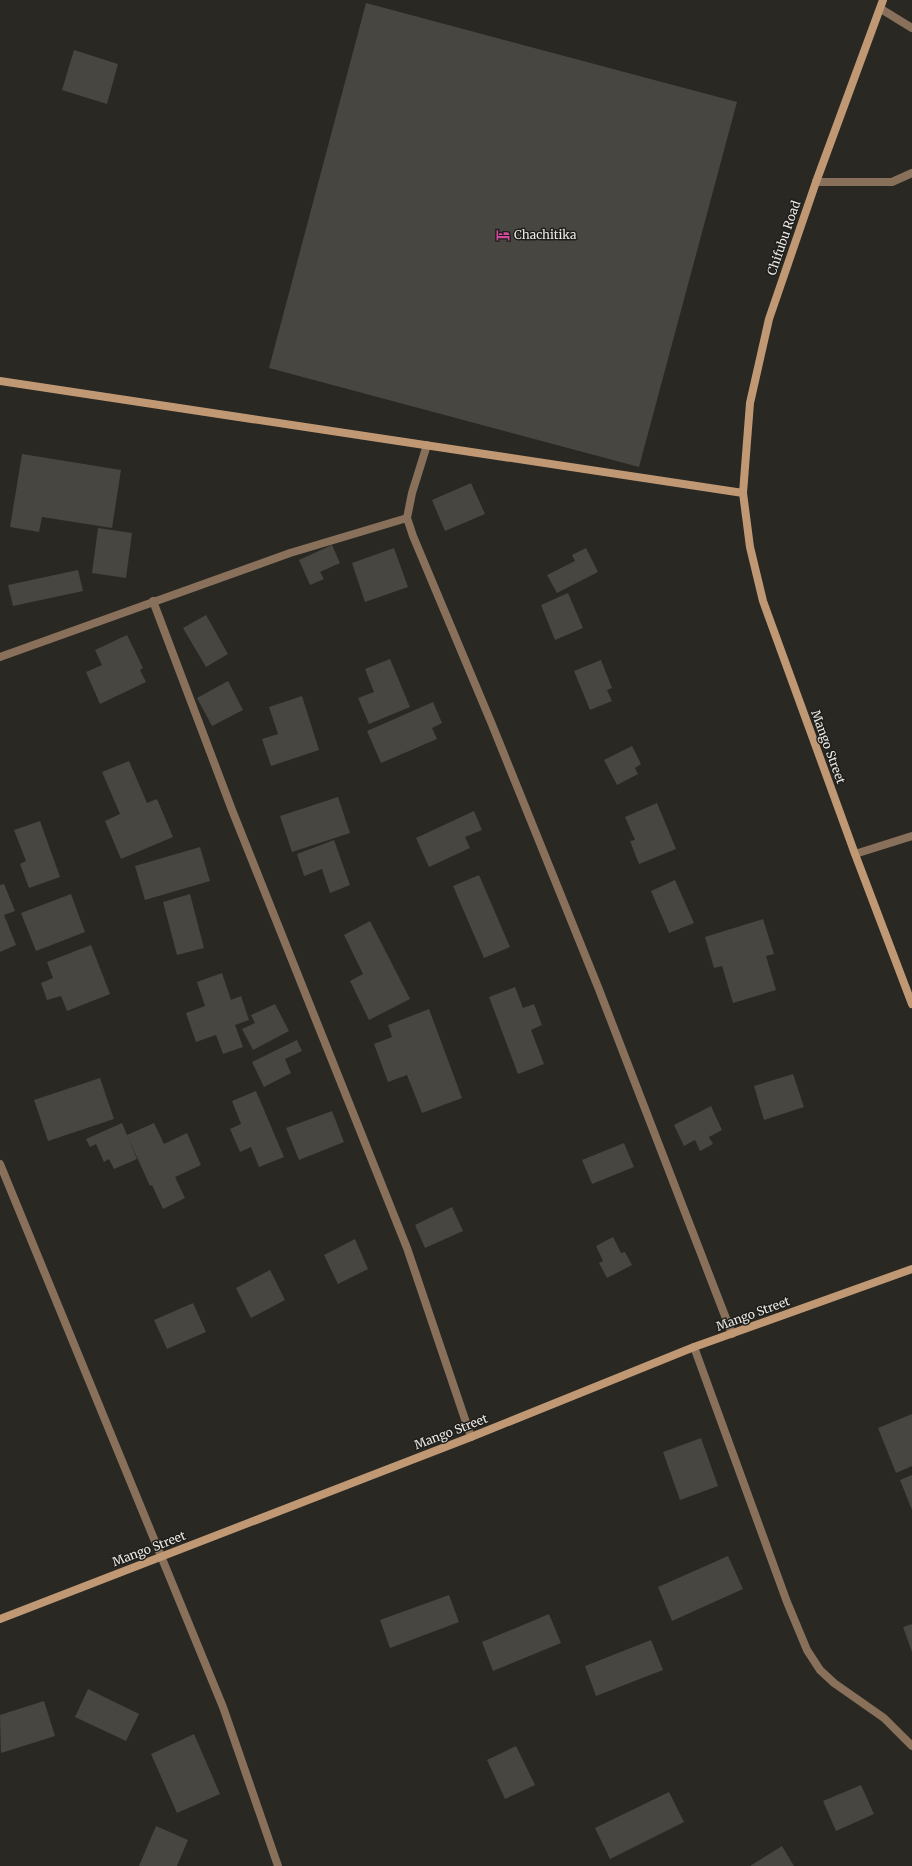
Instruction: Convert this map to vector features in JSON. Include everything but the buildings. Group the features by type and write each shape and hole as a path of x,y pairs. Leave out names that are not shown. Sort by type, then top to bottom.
{"main road":[{"name":"Chifubu Road","path":"743,493 750,403 769,319 816,182 881,9 883,0"},
{"path":"0,381 743,493"},
{"name":"Mango Street","path":"743,493 750,547 763,601 855,854 912,1004"},
{"name":"Mango Street","path":"0,1619 471,1437 694,1347 912,1269"}],"street":[{"path":"881,9 912,28"},
{"path":"816,182 892,182 912,173"},
{"path":"427,445 412,493 407,518 413,536 492,722 598,987 732,1334"},
{"path":"0,657 290,553 407,518"},
{"path":"153,601 232,810 407,1248 471,1437"},
{"path":"855,854 912,836"},
{"path":"0,1164 223,1707 278,1866"},
{"path":"694,1347 787,1602 807,1650 820,1670 834,1683 884,1718 912,1746"}],"place":[{"name":"Chachitika","path":"503,235"}]}
